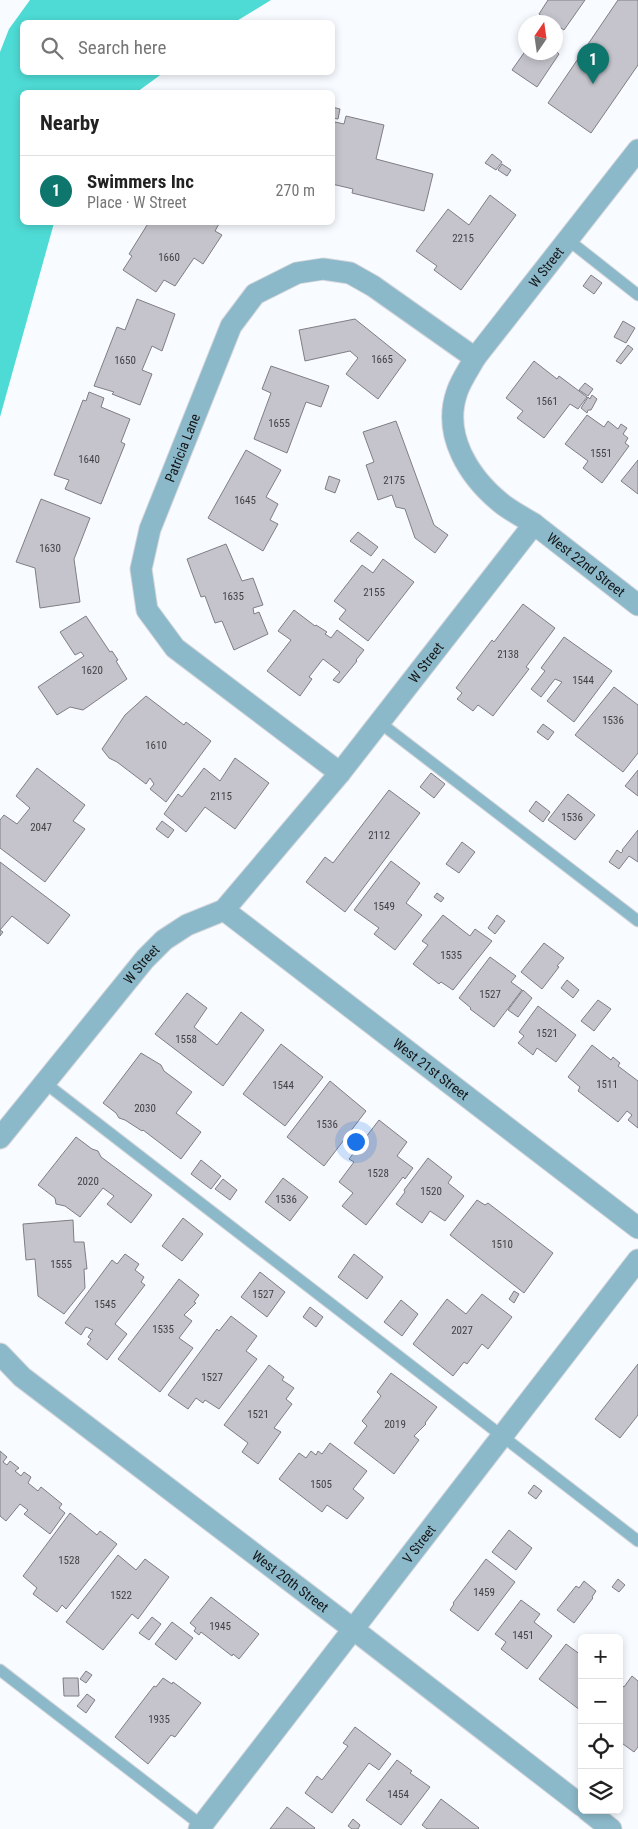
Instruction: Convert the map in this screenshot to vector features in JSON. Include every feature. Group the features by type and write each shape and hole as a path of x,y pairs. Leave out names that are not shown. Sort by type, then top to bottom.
{"street":[{"name":"W Street","path":"0,1138 145,958 164,940 187,925 224,910 340,773 534,524 502,503 483,485 460,454 452,424 457,393 475,358 638,150"},
{"name":"Patricia Lane","path":"340,773 175,648 147,610 141,569 150,529 231,326 255,294 297,272 323,269 350,273 373,286 475,358"},
{"name":"West 22nd Street","path":"534,524 638,605"},
{"name":"West 21st Street","path":"224,910 638,1228"},
{"name":"V Street","path":"203,1828 353,1629 638,1260"},
{"name":"West 20th Street","path":"0,1354 22,1377 578,1803"},
{"path":"592,1814 611,1829"}],"lane":[{"path":"567,239 638,295"},
{"path":"379,722 638,921"},
{"path":"45,1083 638,1541"},
{"path":"0,1670 203,1828"}],"water":[{"path":"30,0 271,0 238,20 20,20 20,75 160,75 140,90 20,90 20,225 53,225 0,417 0,52 9,29"}],"building":[{"path":"548,0 585,0 564,30 563,15 539,14"},
{"path":"618,0 638,0 638,65 591,133 548,103"},
{"path":"519,60 555,60 537,87 512,70"},
{"path":"335,108 340,109 338,119 335,118"},
{"path":"346,116 384,125 376,159 433,174 424,211 352,193 353,189 335,185 335,122 344,124"},
{"path":"492,154 502,162 496,170 485,163"},
{"path":"502,164 511,170 507,176 498,170"},
{"path":"490,195 516,215 461,290 434,270 437,266 416,251 448,209 469,225"},
{"path":"147,225 218,225 215,231 222,235 203,264 194,258 175,286 164,280 156,292 123,270 132,256 129,254"},
{"path":"591,275 602,283 594,294 583,286"},
{"path":"137,299 175,314 162,351 152,346 142,370 152,374 140,405 112,394 114,392 94,386 117,327 125,330"},
{"path":"355,319 406,360 378,399 346,374 358,358 350,351 305,361 299,330"},
{"path":"623,321 635,328 626,343 614,337"},
{"path":"628,345 633,349 621,364 616,361"},
{"path":"534,361 557,379 559,376 587,397 578,409 570,404 544,438 517,418 523,411 506,398"},
{"path":"271,366 329,386 321,407 306,402 287,453 254,439 271,393 262,389"},
{"path":"585,383 593,389 588,396 579,390"},
{"path":"89,392 104,398 101,407 130,419 121,442 125,444 101,504 65,489 69,480 54,475 83,400 86,401"},
{"path":"592,395 597,399 591,410 588,410 587,413 581,408 588,397 590,399"},
{"path":"587,415 604,427 608,421 618,429 621,424 627,428 623,434 628,438 625,443 629,446 602,483 583,468 588,461 565,444"},
{"path":"396,421 434,525 448,535 435,553 415,538 405,509 396,507 392,495 378,500 366,465 374,462 363,432"},
{"path":"246,450 281,470 266,497 278,504 270,520 278,524 263,551 208,518"},
{"path":"638,460 638,494 621,481"},
{"path":"329,476 340,480 335,493 325,489"},
{"path":"41,499 90,518 74,559 80,602 40,608 35,568 16,562"},
{"path":"358,532 378,547 371,556 350,541"},
{"path":"226,544 242,581 253,578 263,605 253,608 254,614 259,612 268,634 234,650 222,621 215,623 205,596 201,597 187,559"},
{"path":"383,559 414,582 368,641 339,619 346,610 334,601 362,565 373,573"},
{"path":"523,604 555,628 526,667 529,669 493,716 478,705 473,711 457,699 462,693 456,688 492,640 494,642"},
{"path":"294,610 315,626 327,632 325,634 331,638 337,630 364,650 339,683 333,680 340,672 323,659 309,677 312,679 300,696 267,671 291,640 278,631"},
{"path":"86,616 110,652 112,651 118,660 116,661 127,679 83,710 70,707 57,715 38,687 84,656 81,652 75,655 60,632"},
{"path":"564,637 612,671 574,722 547,701 562,682 555,679 541,697 531,689 545,671 541,668"},
{"path":"614,687 638,705 638,753 623,772 575,735"},
{"path":"146,696 184,725 186,722 211,741 166,802 150,789 154,784 150,778 146,784 109,758 102,749 125,715"},
{"path":"543,724 554,732 548,740 537,732"},
{"path":"235,758 269,783 235,829 205,807 186,832 164,814 178,794 182,797 204,768 220,781"},
{"path":"37,768 85,805 73,821 85,829 45,882 0,848 0,820 4,815 17,824 30,808 16,796"},
{"path":"638,770 638,796 625,786"},
{"path":"431,773 445,784 434,798 420,787"},
{"path":"389,790 420,813 345,912 306,882 325,857 333,863"},
{"path":"568,794 595,815 575,840 548,820"},
{"path":"536,801 550,812 543,822 529,811"},
{"path":"162,821 174,830 168,838 156,829"},
{"path":"638,830 638,862 629,856 619,869 609,862 617,850 621,853 623,851"},
{"path":"462,842 475,852 459,873 446,864"},
{"path":"391,861 420,883 406,903 422,915 395,950 374,934 379,928 354,910"},
{"path":"0,862 70,915 48,944 12,916 0,930"},
{"path":"437,893 444,898 441,902 434,897"},
{"path":"443,915 470,936 475,929 492,941 453,990 441,982 439,984 413,964 428,945 422,941"},
{"path":"497,915 505,921 495,934 488,928"},
{"path":"544,943 564,958 542,989 521,972"},
{"path":"490,957 516,976 511,982 522,990 494,1027 459,998"},
{"path":"567,980 579,990 573,998 561,988"},
{"path":"523,990 532,998 518,1017 508,1010"},
{"path":"187,993 207,1008 194,1027 217,1045 241,1012 264,1030 223,1086 155,1034"},
{"path":"598,1000 611,1009 594,1031 581,1021"},
{"path":"538,1006 576,1035 556,1062 537,1048 533,1055 518,1043 524,1036 519,1032"},
{"path":"281,1044 323,1077 285,1126 243,1094"},
{"path":"592,1045 611,1060 613,1057 620,1063 618,1066 638,1081 638,1128 628,1120 632,1115 627,1111 618,1122 578,1091 580,1087 568,1077"},
{"path":"141,1053 161,1065 164,1071 192,1092 176,1113 201,1132 181,1159 143,1130 119,1118 116,1113 103,1103"},
{"path":"330,1081 366,1111 324,1166 287,1137"},
{"path":"379,1120 407,1142 397,1156 413,1168 405,1179 403,1177 366,1225 342,1206 353,1193 339,1182 354,1162 349,1159"},
{"path":"76,1137 92,1149 98,1151 101,1157 152,1195 131,1223 107,1204 114,1196 103,1188 80,1217 65,1206 56,1204 55,1198 38,1185"},
{"path":"428,1158 452,1177 448,1183 464,1196 445,1221 430,1211 422,1223 396,1204"},
{"path":"201,1160 221,1176 211,1189 191,1174"},
{"path":"283,1178 308,1197 290,1221 265,1202"},
{"path":"223,1179 237,1190 230,1200 215,1189"},
{"path":"477,1200 485,1205 488,1203 553,1253 524,1293 450,1235"},
{"path":"183,1218 203,1234 182,1261 162,1246"},
{"path":"73,1220 74,1242 84,1242 87,1269 84,1269 85,1288 64,1314 38,1296 35,1259 26,1260 23,1224"},
{"path":"125,1254 139,1264 135,1270 144,1277 141,1282 145,1285 115,1324 127,1334 107,1360 87,1344 91,1339 88,1337 93,1330 86,1327 81,1335 65,1323 112,1260 117,1264"},
{"path":"354,1254 383,1277 367,1299 338,1277"},
{"path":"260,1272 285,1292 267,1317 241,1297"},
{"path":"179,1279 199,1295 194,1302 196,1303 184,1315 192,1321 179,1338 193,1348 160,1392 118,1359"},
{"path":"514,1291 519,1294 514,1303 509,1299"},
{"path":"482,1294 512,1317 488,1349 482,1344 467,1364 464,1362 453,1376 413,1344 447,1299 466,1314"},
{"path":"401,1300 418,1314 402,1336 384,1322"},
{"path":"310,1307 323,1317 316,1327 303,1317"},
{"path":"231,1316 257,1336 246,1351 257,1359 219,1409 205,1400 203,1403 196,1398 188,1409 168,1395 217,1329 219,1331"},
{"path":"638,1364 638,1415 620,1438 595,1419"},
{"path":"269,1365 284,1377 282,1380 294,1388 286,1399 292,1404 274,1428 281,1432 258,1464 242,1452 248,1443 224,1425"},
{"path":"391,1373 437,1407 426,1424 414,1436 419,1440 394,1474 354,1443 367,1426 362,1421 381,1396 377,1392"},
{"path":"330,1443 367,1471 353,1489 364,1498 347,1519 327,1505 322,1512 279,1479 299,1453 306,1458 311,1451 316,1455 318,1451 322,1454"},
{"path":"0,1451 7,1457 3,1462 7,1465 10,1461 19,1468 15,1471 21,1476 24,1472 31,1477 28,1483 38,1491 41,1487 62,1504 59,1508 65,1513 50,1534 24,1514 28,1510 20,1504 6,1521 0,1516"},
{"path":"534,1485 542,1491 536,1499 528,1493"},
{"path":"70,1513 97,1535 100,1531 117,1544 66,1609 62,1605 57,1612 33,1594 37,1588 23,1576"},
{"path":"509,1530 532,1548 516,1570 492,1552"},
{"path":"118,1555 136,1570 145,1559 169,1577 138,1619 132,1614 103,1650 66,1622"},
{"path":"486,1559 515,1582 478,1631 450,1610 453,1603"},
{"path":"618,1579 625,1585 619,1592 612,1587"},
{"path":"584,1581 596,1591 574,1623 557,1610 576,1586 579,1588"},
{"path":"211,1597 259,1634 239,1659 233,1654 232,1656 201,1632 199,1635 194,1631 196,1628 190,1623"},
{"path":"521,1600 540,1614 534,1622 552,1636 527,1669 501,1649 506,1642 495,1634"},
{"path":"152,1617 161,1624 149,1640 139,1633"},
{"path":"172,1622 193,1638 176,1660 155,1644"},
{"path":"566,1644 578,1653 578,1708 539,1679"},
{"path":"86,1671 92,1675 86,1683 80,1679"},
{"path":"632,1676 638,1681 638,1747 634,1752 623,1744 624,1687"},
{"path":"63,1678 78,1678 79,1696 64,1696"},
{"path":"163,1678 172,1684 173,1682 201,1703 175,1737 171,1735 148,1764 115,1737 154,1686 156,1687"},
{"path":"87,1694 95,1700 86,1713 77,1706"},
{"path":"355,1727 391,1754 379,1770 369,1763 332,1813 305,1793 317,1776 322,1780 348,1746 343,1743"},
{"path":"397,1760 412,1771 410,1773 430,1787 401,1825 366,1800"},
{"path":"441,1799 479,1828 427,1829 422,1825"},
{"path":"287,1807 315,1828 270,1829"},
{"path":"353,1819 360,1825 358,1829 352,1829 348,1826"}],"place":[{"name":"Swimmers Inc","path":"593,84"}]}
